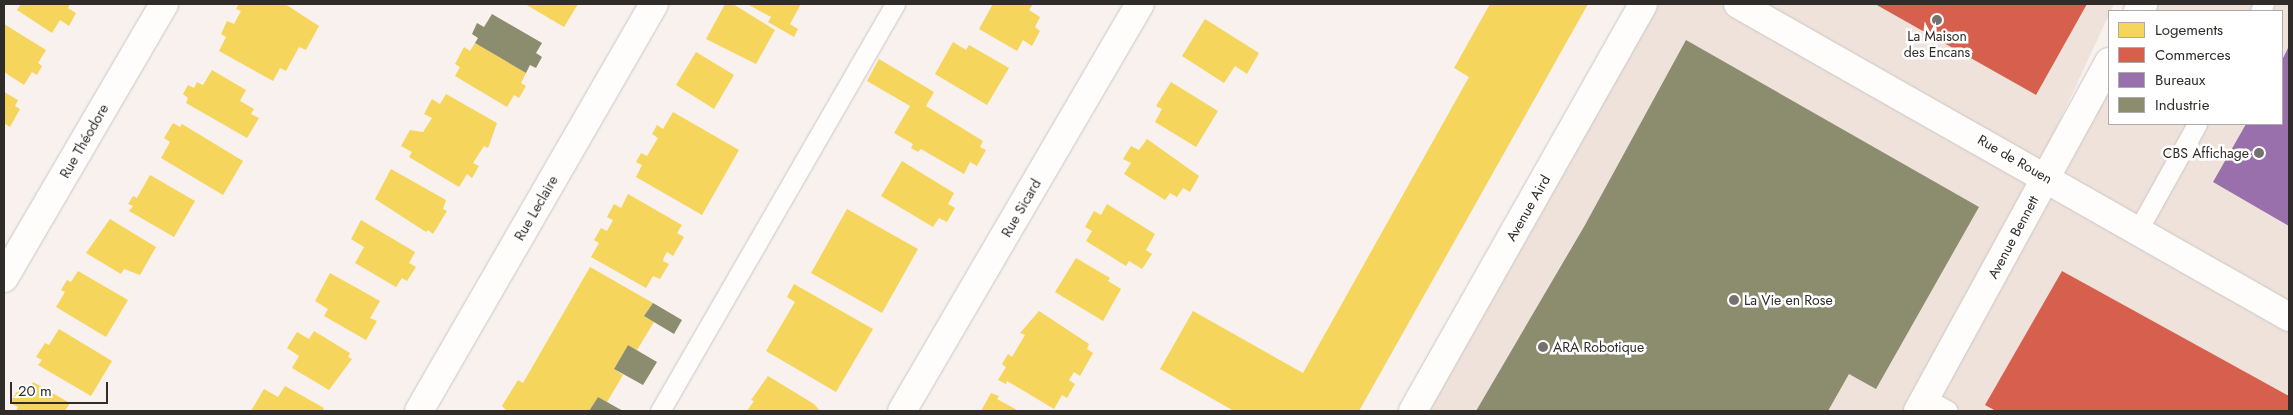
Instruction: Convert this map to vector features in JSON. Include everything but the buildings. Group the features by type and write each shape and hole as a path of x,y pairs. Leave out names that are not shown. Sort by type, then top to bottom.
{"street":[{"name":"Rue Théodore","path":"4,278 164,4"},
{"name":"Rue Leclaire","path":"419,411 654,4"},
{"name":"Rue Sicard","path":"902,411 1140,4"},
{"name":"Avenue Aird","path":"1413,411 1643,4"},
{"name":"Rue de Rouen","path":"1738,4 2046,176 2289,317"},
{"name":"Avenue Bennett","path":"1921,404 2108,64"}],"lane":[{"path":"660,411 896,4"},
{"path":"2138,230 2196,125"},
{"path":"1921,404 1948,411"}],"shaded area":[{"path":"1643,4 2114,4 2111,10 2108,10 2108,17 1933,393 2108,64 2108,125 2283,125 2283,10 2139,10 2143,4 2289,4 2289,411 1413,411"}],"place":[{"name":"La Maison des Encans","path":"1937,20"},
{"name":"CBS Affichage","path":"2259,153"},
{"name":"La Vie en Rose","path":"1734,300"},
{"name":"ARA Robotique","path":"1543,347"}]}
